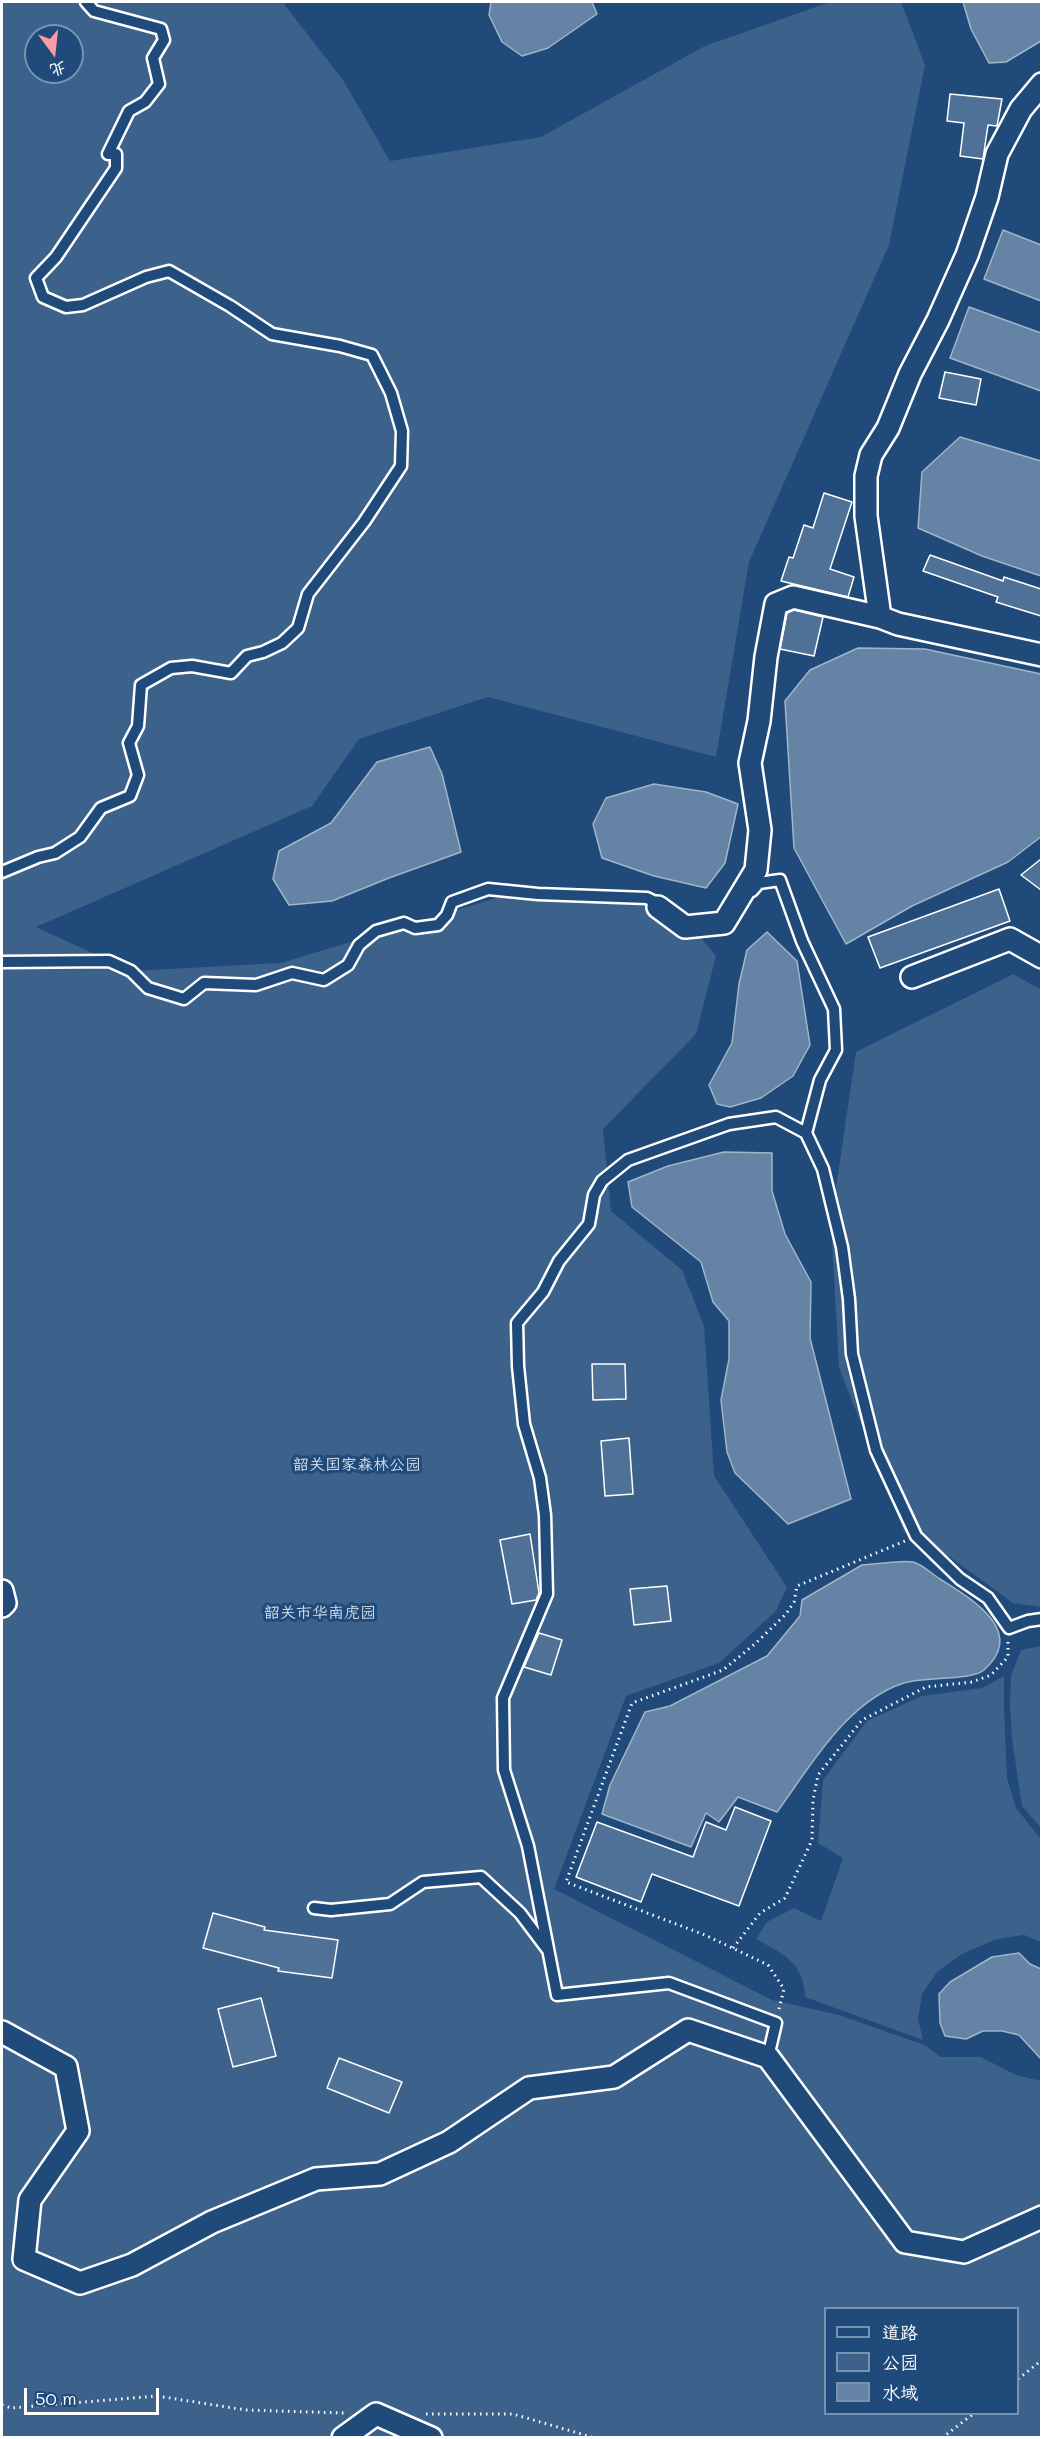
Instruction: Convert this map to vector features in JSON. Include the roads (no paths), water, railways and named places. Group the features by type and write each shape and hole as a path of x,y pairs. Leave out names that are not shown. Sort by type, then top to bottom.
{"street":[{"path":"880,617 866,516 866,476 871,454 888,428 910,374 938,320 967,255 987,198 997,154 1021,109 1041,84"},
{"path":"658,907 685,927 724,922 756,870 760,830 750,763 759,721 766,657 776,604 793,597 880,617 898,624 1041,655"},
{"path":"912,977 1010,939 1041,957"},
{"path":"2,1591 5,1603 2,1606"},
{"path":"2,2032 66,2067 78,2131 30,2200 24,2259 80,2283 132,2265 212,2222 316,2179 380,2174 449,2142 529,2088 614,2077 688,2030 768,2057 904,2242 964,2252 1041,2217"},
{"path":"343,2438 376,2414 431,2438"}],"lane":[{"path":"2,872 38,856 55,853 80,837 101,808 130,796 138,775 129,743 138,726 141,685 171,668 192,666 231,673 247,656 263,652 282,643 298,628 308,594 364,522 401,466 402,431 391,393 372,355 340,346 272,334 169,270 146,277 83,305 66,307 43,297 36,278 56,257 116,168 116,154 108,154 129,111 146,102 159,84 153,58 164,40 161,29 94,11 86,2"},
{"path":"2,962 109,961 131,971 148,988 184,999 204,983 256,985 292,973 324,980 348,965 359,945 376,931 404,923 415,928 438,925 447,915 452,902 489,888 538,894 647,898 672,910 677,916 711,927 733,926 759,883 780,880 802,942 834,1009 836,1050 820,1080 806,1133"},
{"path":"768,2057 776,2023 669,1983 557,1995 528,1846 504,1770 503,1698 547,1594 545,1515 540,1478 524,1424 518,1366 517,1323 543,1292 559,1261 589,1224 594,1196 602,1181 628,1160 729,1124 776,1117 806,1133 823,1169 842,1247 849,1299 852,1354 876,1450 916,1536 960,1579 988,1598 1009,1628 1041,1619"},
{"path":"314,1908 331,1910 390,1904 423,1882 481,1877 520,1913 549,1952"}],"water":[{"path":"491,2 592,2 597,14 548,48 522,56 502,42 489,15"},
{"path":"963,2 1041,2 1041,41 1006,62 989,63 971,29"},
{"path":"1003,230 1041,245 1041,301 984,279"},
{"path":"969,307 1041,333 1041,391 950,358"},
{"path":"960,437 1041,461 1041,576 982,556 918,528 922,472"},
{"path":"858,648 925,649 1041,674 1042,836 1008,862 912,906 846,944 794,848 785,701 810,670"},
{"path":"430,747 442,774 461,852 332,901 289,905 273,879 279,851 331,823 377,762"},
{"path":"654,784 706,792 738,804 725,863 706,888 654,876 602,858 593,824 606,798"},
{"path":"767,932 797,961 810,1045 793,1076 761,1098 730,1107 717,1104 709,1085 732,1043 739,984 747,950"},
{"path":"724,1152 772,1153 772,1191 785,1234 811,1282 810,1338 851,1499 788,1524 735,1473 727,1452 721,1400 729,1359 729,1321 713,1302 701,1262 632,1207 628,1182 668,1166"},
{"path":"911,1562 920,1565 966,1596 990,1617 997,1629 1000,1642 996,1656 984,1670 969,1676 912,1681 884,1692 865,1704 831,1737 777,1812 738,1797 719,1822 706,1813 691,1847 602,1814 610,1785 645,1712 670,1706 767,1656 800,1616 802,1600 862,1565"},
{"path":"1019,1953 1030,1964 1041,1969 1041,2059 1019,2035 1002,2031 983,2031 966,2039 945,2036 940,2023 939,1994 950,1982 992,1957"}],"park label":[{"name":"韶关国家森林公园","path":"357,1465"},
{"name":"韶关市华南虎园","path":"320,1613"}]}
